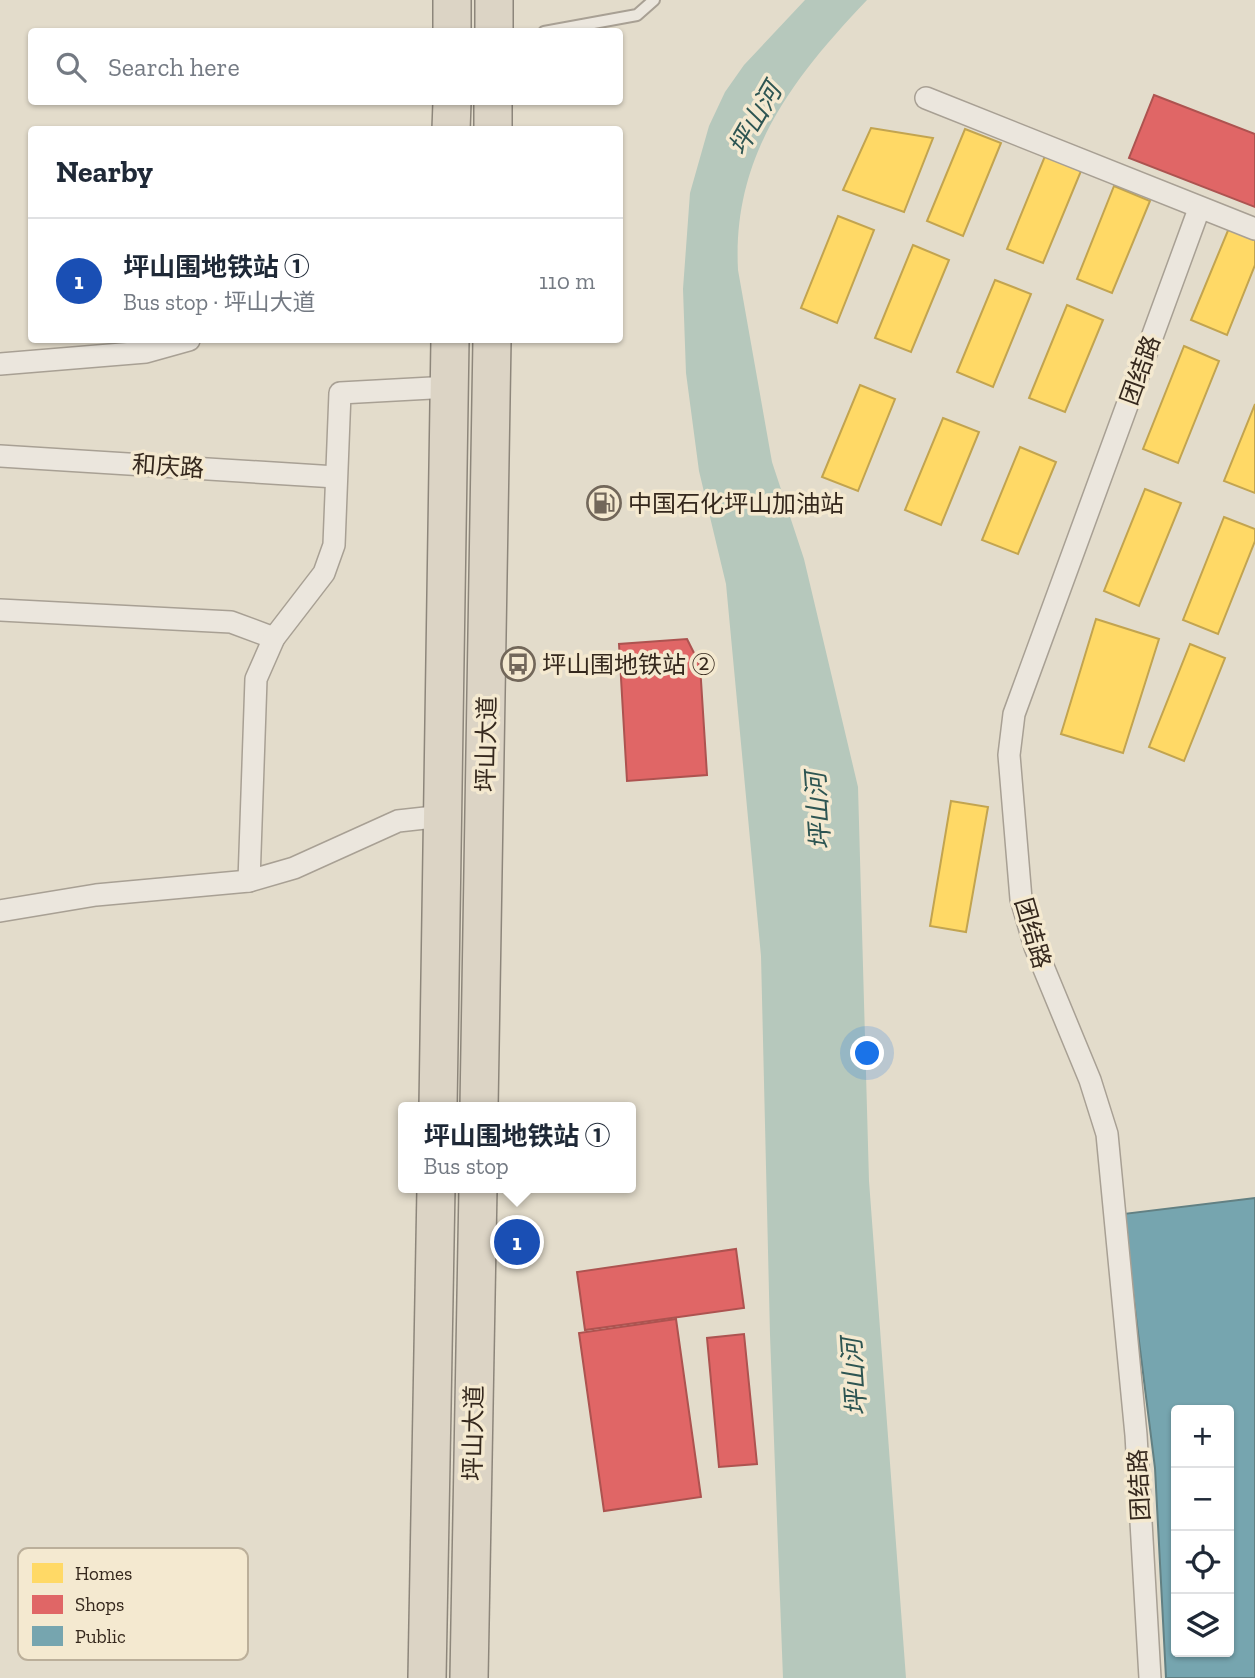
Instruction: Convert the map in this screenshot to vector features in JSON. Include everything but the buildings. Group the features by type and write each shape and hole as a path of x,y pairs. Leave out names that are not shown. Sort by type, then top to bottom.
{"highway":[{"path":"452,0 452,28"},
{"path":"494,0 494,28"},
{"path":"451,126 452,105"},
{"path":"493,105 493,126"},
{"name":"坪山大道","path":"438,1102 450,343"},
{"name":"坪山大道","path":"479,1102 492,343"},
{"name":"坪山大道","path":"427,1678 436,1193"},
{"name":"坪山大道","path":"469,1678 478,1193"}],"street":[{"path":"926,98 1199,209 1255,229"},
{"name":"团结路","path":"1150,1678 1136,1435 1107,1134 1090,1080 1051,993 1021,899 1009,755 1014,714 1199,209"},
{"path":"0,364 146,352 178,343"},
{"path":"248,881 256,679 274,638 324,573 334,545 340,393 450,387"},
{"name":"和庆路","path":"0,456 336,477"},
{"path":"0,610 231,622 274,638"},
{"path":"0,911 96,895 248,881 295,868 398,821 443,816"}],"lane":[{"path":"566,28 637,15 654,0"}],"water":[{"name":"坪山河","path":"805,0 867,0 814,59 772,122 756,155 745,191 739,229 738,270 772,462 804,559 858,787 869,1181 906,1678 783,1678 770,1335 761,956 726,584 699,471 686,373 683,289 690,193 709,126 725,92 744,65"}],"place":[{"name":"中国石化坪山加油站","path":"604,503"},
{"name":"坪山围地铁站 ②","path":"518,664"},
{"name":"坪山围地铁站 ①","path":"517,1242"}]}
